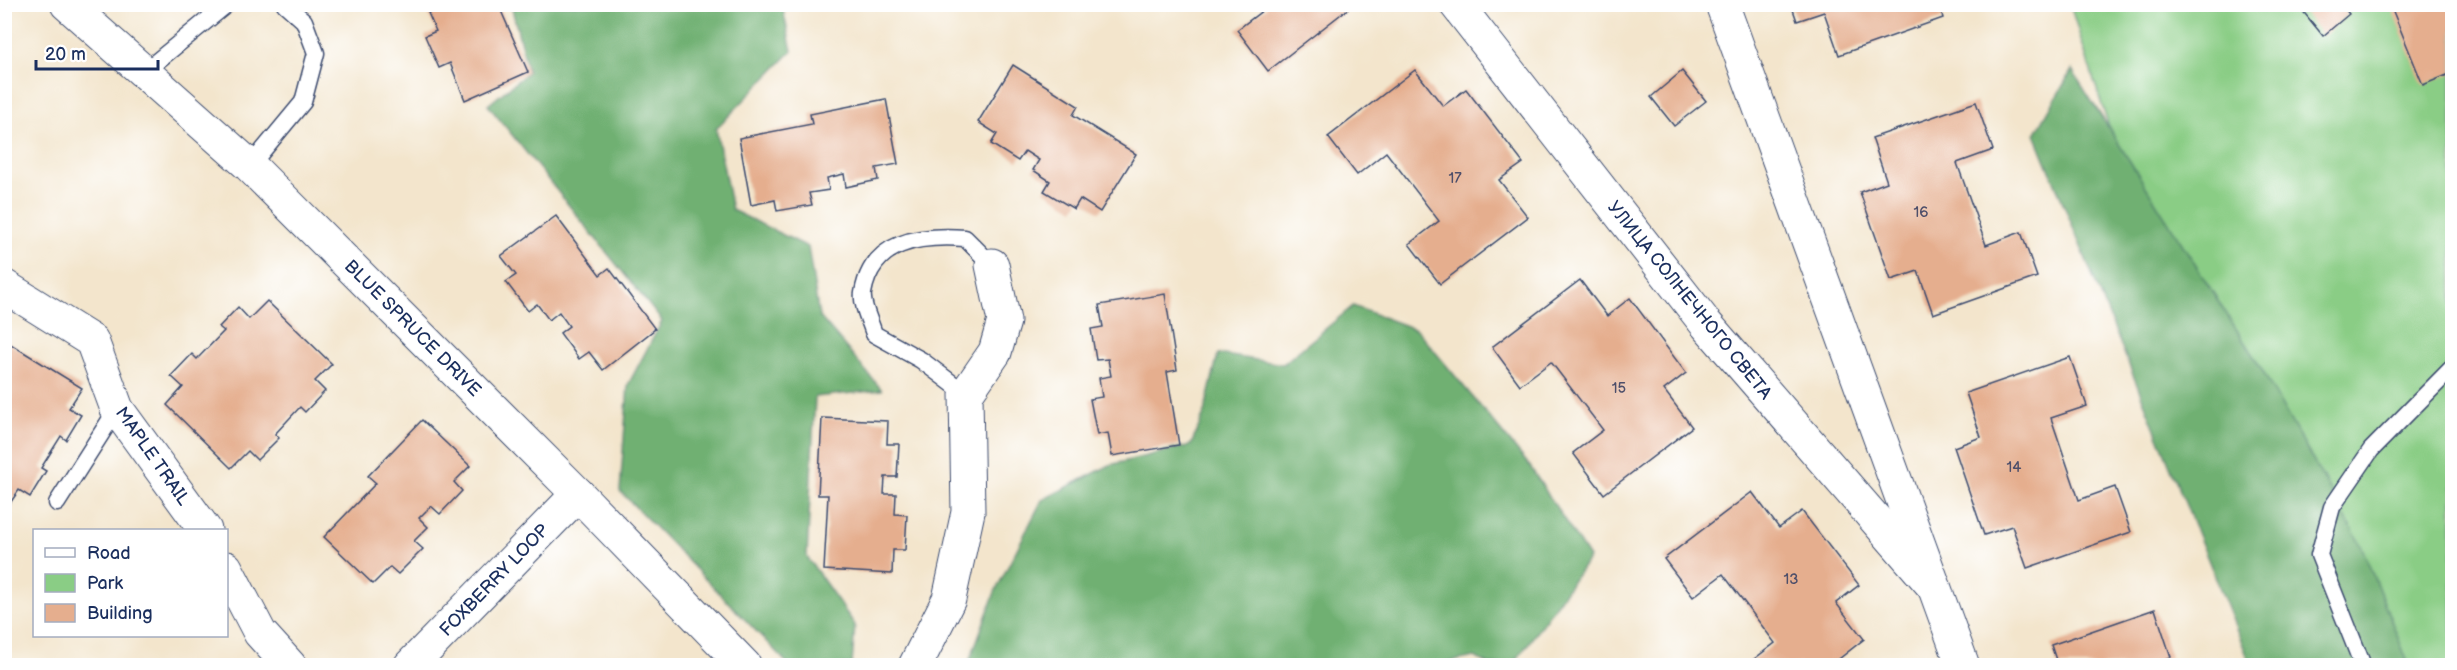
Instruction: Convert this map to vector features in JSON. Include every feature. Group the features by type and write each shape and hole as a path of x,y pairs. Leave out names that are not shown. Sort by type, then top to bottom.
{"street":[{"name":"BLUE SPRUCE DRIVE","path":"67,4 250,166 578,494 745,666"},
{"name":"УЛИЦА СОЛНЕЧНОГО СВЕТА","path":"1456,4 1706,324 1934,587"},
{"name":"УЛИЦА СОЛНЕЧНОГО СВЕТА","path":"1722,4 1963,666"},
{"path":"915,666 949,599 968,512 966,394 995,352 1004,321 992,265"},
{"name":"MAPLE TRAIL","path":"4,286 92,341 117,409 204,529"},
{"name":"FOXBERRY LOOP","path":"410,666 578,494"},
{"path":"228,572 260,633 290,666"}],"lane":[{"path":"145,71 227,4"},
{"path":"250,166 303,102 316,53 304,21 285,4"},
{"path":"966,394 921,360 874,333 862,295 875,262 902,242 938,236 965,238 992,265"},
{"path":"2363,666 2319,555 2332,507 2371,450 2452,368"},
{"path":"57,503 117,409"}],"green space":[{"path":"511,5 782,5 792,51 716,129 732,210 808,247 819,316 882,390 815,397 807,557 855,625 852,665 789,665 620,491 628,385 662,321 488,105 528,72"},
{"path":"2070,5 2452,5 2452,665 2280,665"},
{"path":"2072,70 2259,365 2361,545 2409,665 2251,665 2035,134"},
{"path":"1353,306 1417,330 1529,465 1589,558 1513,665 1489,665 1475,657 1430,666 968,665 995,592 1042,500 1110,465 1191,445 1204,414 1218,354 1283,364"}],"building":[{"path":"438,4 498,4 528,72 465,100 450,63 439,68 425,36 436,31 428,13 439,8"},
{"path":"1265,4 1354,4 1268,71 1237,30 1267,7"},
{"path":"1791,4 1939,4 1943,18 1839,55 1824,12 1797,21"},
{"path":"2297,4 2341,4 2349,14 2323,36"},
{"path":"2390,4 2452,4 2452,73 2423,85"},
{"path":"1013,65 1078,106 1073,115 1136,154 1100,212 1080,199 1074,209 1044,191 1050,181 1033,170 1039,160 1025,151 1018,161 991,144 997,134 978,122"},
{"path":"1415,70 1443,106 1466,89 1523,163 1499,180 1528,217 1440,284 1409,244 1439,221 1386,152 1357,175 1328,137"},
{"path":"1682,71 1706,101 1674,126 1651,97"},
{"path":"886,99 898,164 876,168 878,180 846,187 844,174 827,178 829,190 809,193 812,205 777,211 775,200 751,205 739,138 812,124 810,114"},
{"path":"1976,102 1993,150 1957,163 1986,245 2021,232 2037,277 1933,314 1918,271 1891,280 1860,192 1887,182 1872,138"},
{"path":"556,216 600,275 609,268 655,329 603,370 589,352 579,359 560,333 569,326 559,312 549,320 537,304 528,311 506,282 516,275 501,256"},
{"path":"1580,280 1607,316 1630,298 1686,373 1664,390 1692,427 1604,494 1573,453 1603,430 1551,362 1520,385 1492,347"},
{"path":"1165,294 1177,370 1167,372 1179,445 1112,456 1108,433 1097,435 1090,399 1102,397 1099,378 1111,376 1108,359 1096,360 1091,329 1103,327 1099,305"},
{"path":"267,301 332,364 315,381 325,391 305,412 300,407 275,434 279,438 257,460 248,451 231,468 167,405 183,387 171,376 192,354 197,359 224,331 219,327 238,307 249,319"},
{"path":"4,340 82,388 69,408 81,415 66,440 61,436 41,468 46,471 30,497 19,490 4,512"},
{"path":"2070,357 2087,406 2051,418 2079,500 2115,487 2131,532 2027,568 2012,526 1984,535 1954,447 1981,437 1966,393"},
{"path":"822,418 888,421 887,444 899,444 897,477 885,477 884,494 896,494 895,514 907,515 905,550 893,550 892,574 824,570 828,495 818,495"},
{"path":"422,420 470,466 454,482 462,491 440,514 431,506 419,518 428,527 414,541 423,549 398,574 390,567 373,584 324,537 376,483 368,476"},
{"path":"1752,492 1779,528 1802,511 1859,585 1836,603 1864,639 1830,666 1745,666 1775,643 1723,574 1693,597 1664,559"},
{"path":"2155,609 2171,657 2148,666 2058,666 2051,645"}]}
